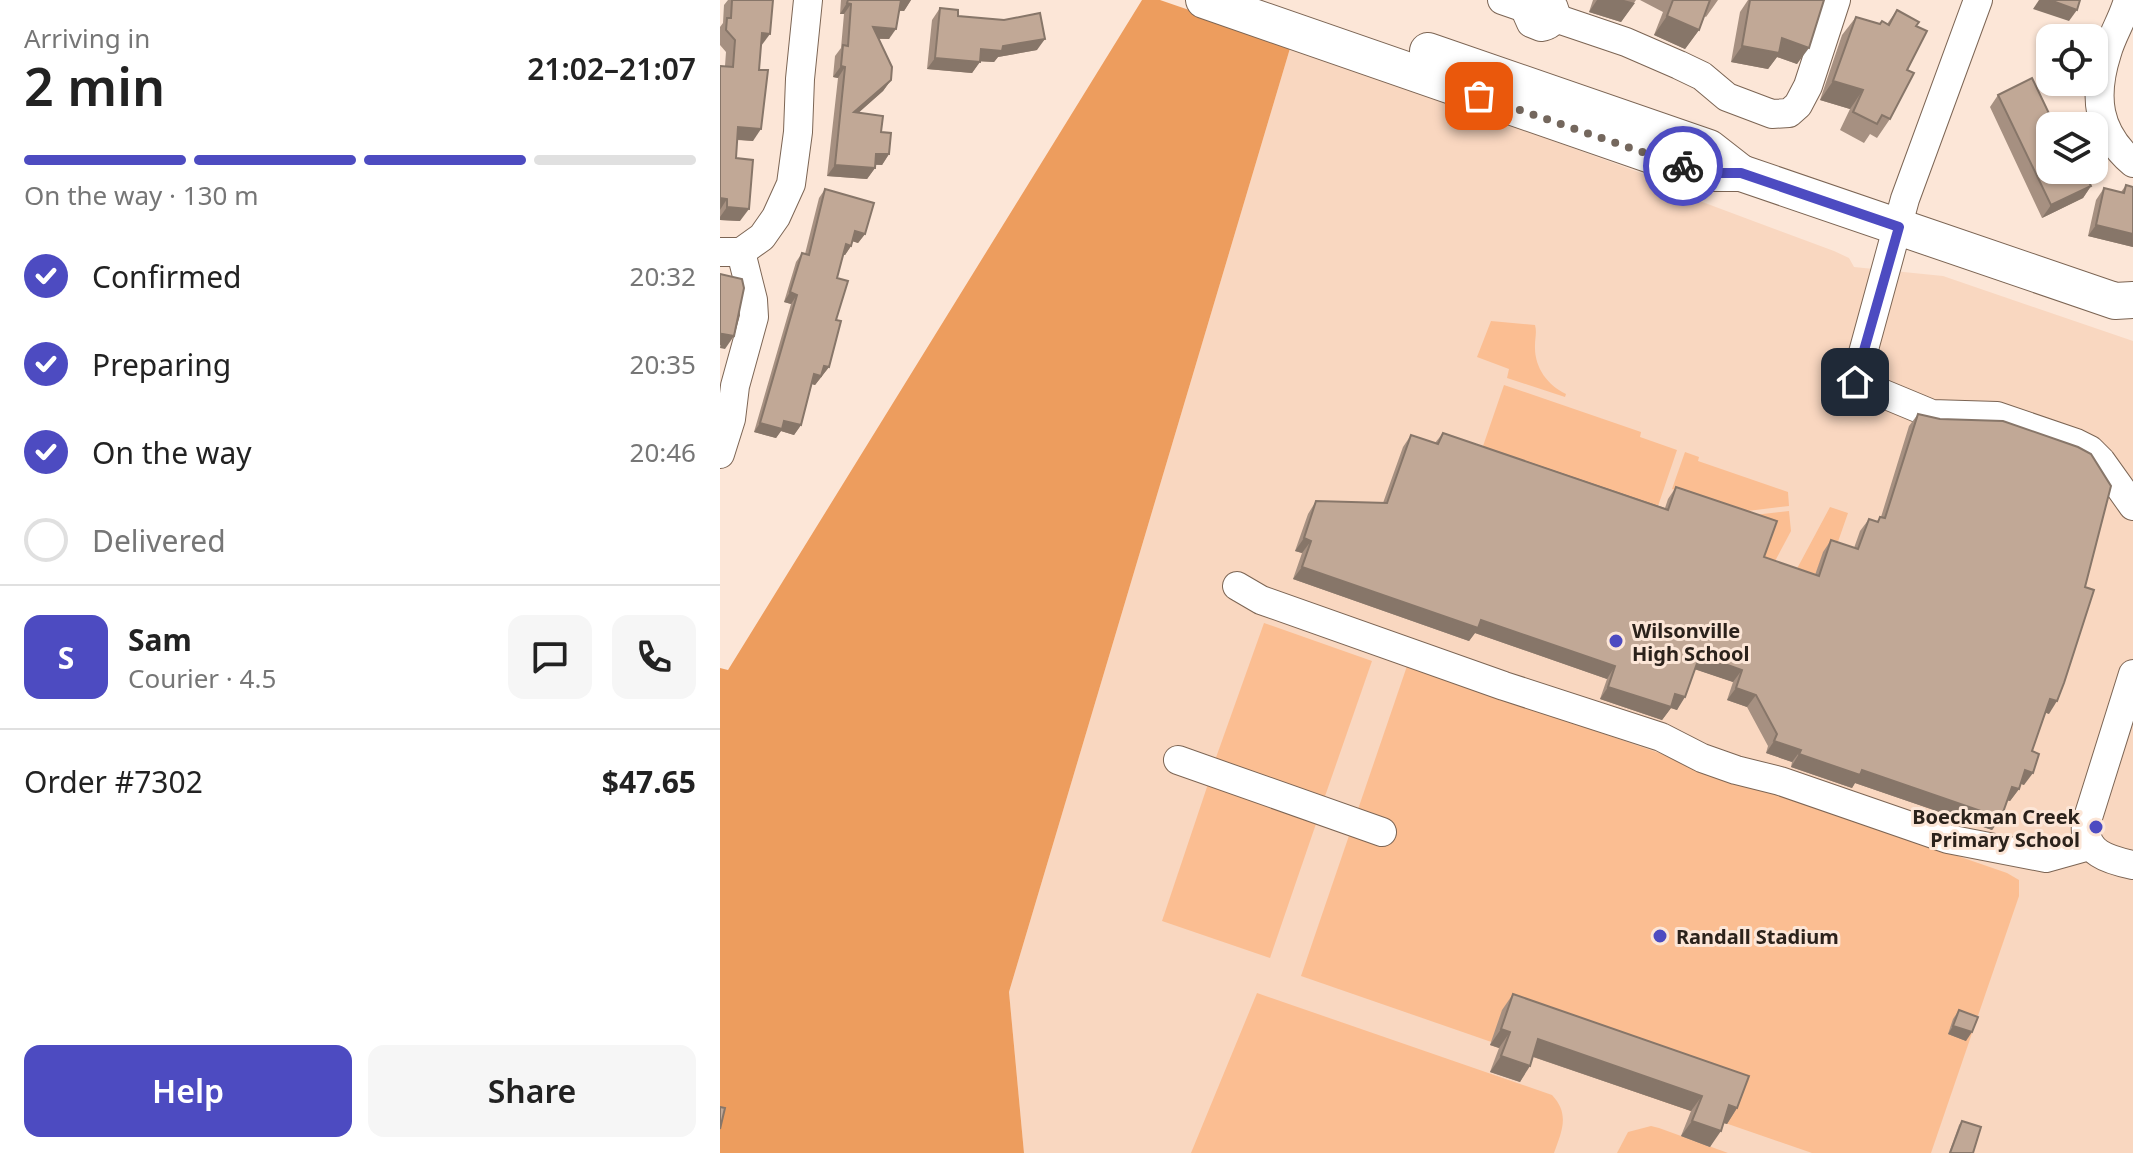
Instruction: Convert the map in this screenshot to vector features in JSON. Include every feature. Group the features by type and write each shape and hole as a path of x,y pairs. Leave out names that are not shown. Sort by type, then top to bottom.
{"main road":[{"path":"1204,0 1703,173 1741,173 2127,306"},
{"path":"1277,0 1709,148 1741,173"}],"street":[{"path":"720,454 754,317 753,300 730,252 762,237 776,217 791,184 808,0"},
{"path":"1533,5 1679,65 1702,76 1727,97 1772,114 1789,113 1798,105 1808,86 1836,0"},
{"path":"1978,0 1905,199 1855,382 1932,414 1997,416 2076,443 2090,450 2101,461 2133,506"},
{"path":"2128,0 2117,34 2107,51 2098,99 2106,131 2116,148 2133,163"},
{"path":"1237,586 1261,600 1504,686 1661,737 1702,758 1780,781 1948,839 2046,858 2089,846"},
{"path":"2133,674 2085,835 2089,846 2101,855 2133,865"},
{"path":"1178,760 1382,832"}],"shaded area":[{"path":"1142,0 1160,0 1291,45 1009,992 1024,1153 720,1153 720,668 728,670"},
{"name":"Wilsonville High School","path":"1291,45 1641,173 1697,200 1834,251 1849,258 1854,267 1943,276 2133,341 2133,1153 1024,1153 1009,992"},
{"path":"1491,321 1535,325 1535,353 1539,368 1553,386 1566,394 1565,397 1507,378 1509,369 1477,357"},
{"path":"1504,385 1641,432 1640,437 1677,450 1657,509 1482,449"},
{"path":"1685,452 1699,457 1698,461 1788,492 1789,506 1739,512 1672,489"},
{"path":"1830,507 1848,513 1833,556 1823,553 1805,606 1792,578"},
{"path":"1789,511 1791,531 1766,578 1737,517"},
{"path":"1264,623 1372,661 1323,802 1213,766"},
{"name":"Randall Stadium","path":"1407,666 2007,873 2019,880 2019,896 1931,1153 1812,1153 1301,976"},
{"path":"1209,781 1318,818 1270,958 1162,921"},
{"path":"1257,993 1552,1095 1563,1116 1554,1153 1191,1153"},
{"path":"1651,1126 1728,1153 1617,1153 1628,1132"}],"building":[{"path":"732,0 773,0 770,34 762,33 759,70 768,70 761,129 738,127 736,158 753,160 749,209 727,207 727,199 720,198 720,66 733,67 735,40 726,30 727,18 731,18"},
{"path":"848,0 901,0 896,29 873,27 892,67 891,80 854,112 883,116 881,132 891,133 889,154 876,154 875,168 835,165 845,67 841,66 843,45 848,46 851,4 847,3"},
{"path":"1673,0 1710,0 1699,30 1667,16"},
{"path":"1750,0 1824,0 1809,48 1782,38 1779,53 1742,46"},
{"path":"2050,0 2080,0 2077,10"},
{"path":"940,8 958,10 958,16 1004,20 1040,13 1045,39 1003,46 1002,51 981,49 980,62 935,58"},
{"path":"1897,10 1919,22 1916,26 1927,31 1907,70 1914,73 1890,119 1882,115 1877,124 1853,112 1863,90 1833,81 1856,17 1889,25"},
{"path":"2032,78 2036,96 2041,96 2048,112 2036,112 2036,174 1998,95"},
{"path":"2041,184 2090,184 2091,186 2051,205"},
{"path":"2126,185 2133,187 2133,234 2096,225 2104,188 2124,193"},
{"path":"825,189 874,203 865,234 855,231 851,246 846,244 837,278 848,281 836,320 841,321 829,367 824,366 821,376 814,374 801,425 784,421 782,429 760,423 797,295 790,292 802,253 809,255"},
{"path":"720,274 742,279 744,288 734,336 722,334 720,345"},
{"name":"Wilsonville High School","path":"1918,414 1940,419 2003,421 2078,447 2091,454 2111,486 2085,587 2094,590 2064,683 2057,701 2050,699 2032,751 2039,754 2033,773 2025,770 2019,789 2012,787 2001,818 1862,770 1860,775 1799,754 1801,750 1774,741 1777,734 1756,695 1736,688 1742,670 1700,655 1685,697 1675,694 1671,707 1608,687 1615,666 1481,620 1478,628 1302,567 1311,541 1304,538 1316,501 1387,503 1411,435 1438,444 1443,433 1668,510 1676,487 1777,521 1764,557 1819,576 1831,540 1858,549 1869,519 1878,522 1880,517 1885,518"},
{"path":"1513,994 1749,1076 1737,1108 1729,1105 1721,1131 1692,1121 1702,1096 1538,1039 1530,1066 1501,1056 1510,1032 1501,1029"},
{"path":"1959,1010 1978,1017 1972,1032 1953,1026"},
{"path":"720,1107 725,1108 720,1129"},
{"path":"1962,1121 1981,1127 1973,1153 1950,1153"}],"way so far":[{"path":"1479,96 1683,166"}],"place":[{"name":"Wilsonville High School","path":"1616,641"},
{"name":"Boeckman Creek Primary School","path":"2096,827"},
{"name":"Randall Stadium","path":"1660,936"}],"route":[{"path":"1683,166 1703,173 1741,173 1899,227 1855,382"}]}
